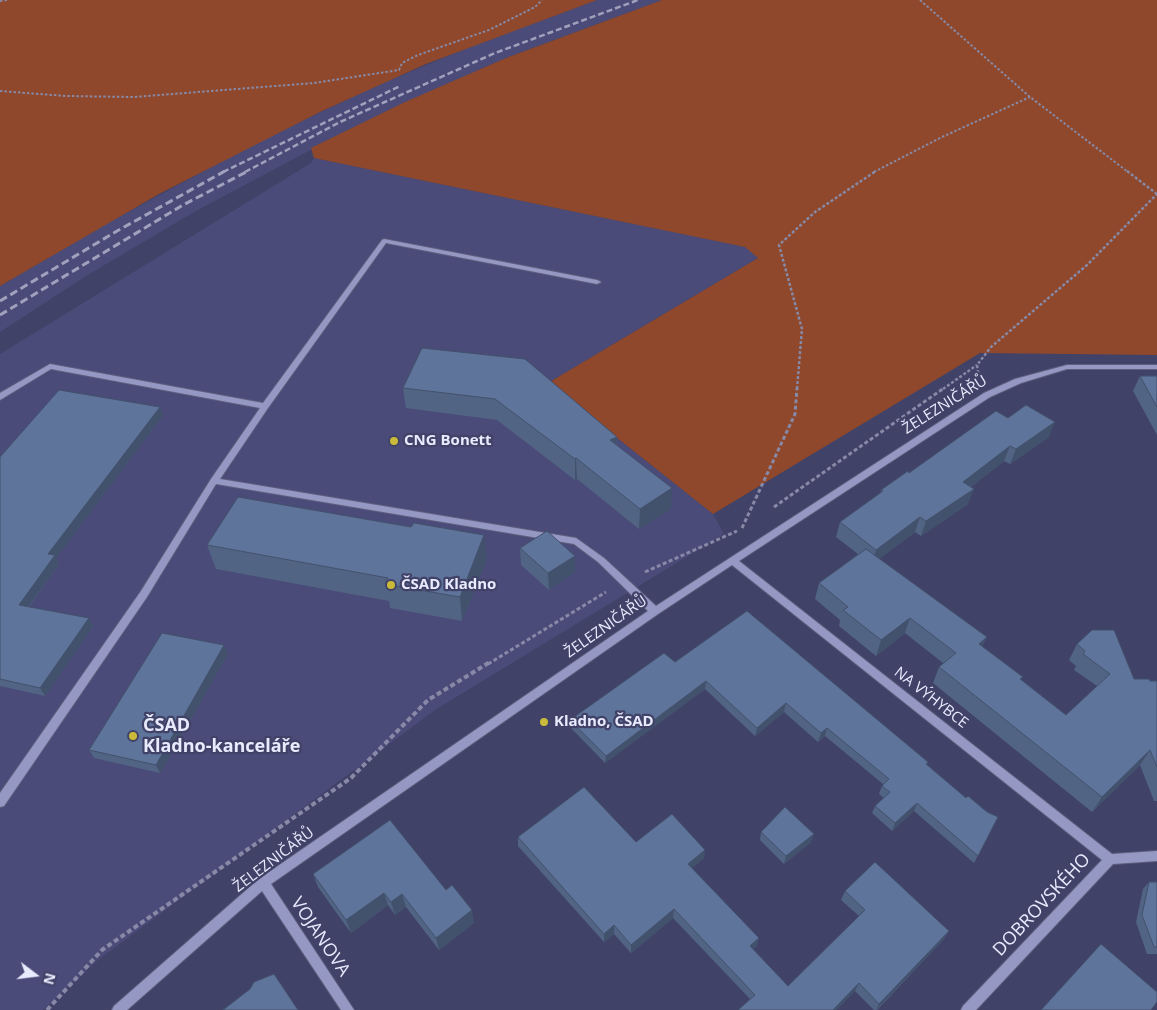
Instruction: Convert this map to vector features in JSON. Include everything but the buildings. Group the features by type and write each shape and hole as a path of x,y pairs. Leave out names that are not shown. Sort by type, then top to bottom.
{"street":[{"path":"0,397 50,366 265,406 214,481 144,594 0,802"},
{"name":"ŽELEZNIČÁŘŮ","path":"118,1010 263,884 655,611 983,398 1018,381 1067,367 1157,367"},
{"path":"214,481 576,541 601,560 655,611"},
{"name":"NA VÝHYBCE","path":"733,560 1110,859"},
{"name":"DOBROVSKÉHO","path":"967,1010 1110,859 1157,856"},
{"name":"VOJANOVA","path":"263,884 348,1010"}],"lane":[{"path":"265,406 384,241 597,282"}],"path":[{"path":"0,1 7,0"},
{"path":"0,92 66,96 154,96 314,83 399,70 402,63 418,55 489,30 535,7 542,0"},
{"path":"766,511 977,365 991,347 1087,265 1157,194 1030,97 920,0"},
{"path":"742,528 795,414 802,329 779,245 814,212 870,174 942,137 1030,97"},
{"path":"977,365 983,398"},
{"path":"47,1010 102,950 351,778 428,700 624,581 750,523"}],"shaded area":[{"path":"0,0 597,0 426,64 320,112 159,194 0,286"},
{"path":"597,0 662,0 506,58 352,128 196,211 86,276 0,332 0,286 104,225 264,139 374,87 477,44"},
{"path":"662,0 1157,0 1157,355 980,353 713,514 548,383 758,258 745,247 314,158 311,148 405,102 506,58"},
{"path":"314,158 746,247 758,258 548,383 713,514 724,534 435,710 98,960 43,1010 0,1010 0,354 311,163"}],"railway":[{"path":"245,172 340,122 495,53 638,0"},
{"path":"225,171 400,86"},
{"path":"0,301 117,231 225,171"},
{"path":"0,315 183,205 248,171"}],"place":[{"name":"CNG Bonett","path":"394,441"},
{"name":"ČSAD Kladno","path":"391,585"},
{"name":"Kladno, ČSAD","path":"544,722"},
{"name":"ČSAD Kladno-kanceláře","path":"133,736"}]}
